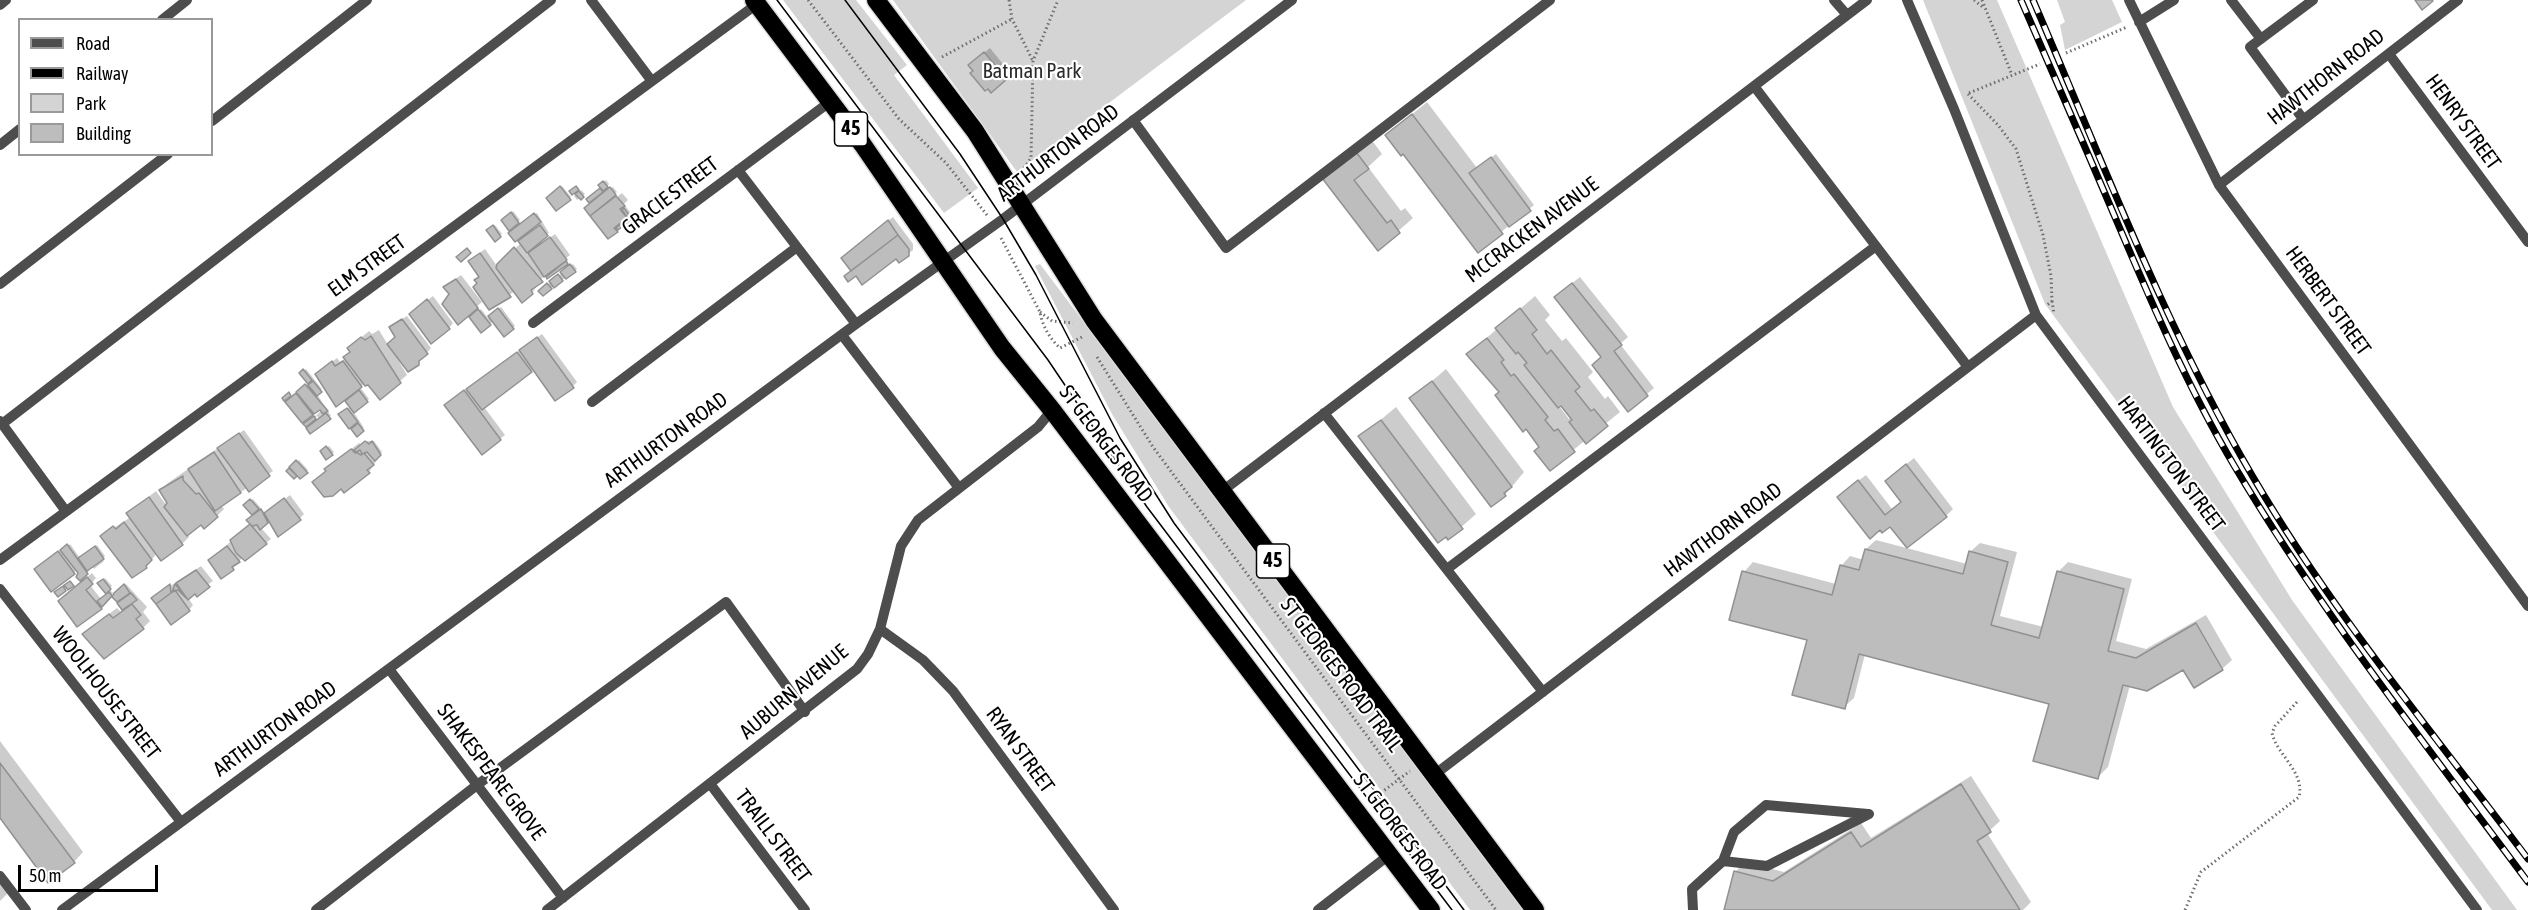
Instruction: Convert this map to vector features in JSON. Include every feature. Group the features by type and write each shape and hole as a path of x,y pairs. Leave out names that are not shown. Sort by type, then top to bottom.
{"highway":[{"name":"45","path":"876,0 975,131 1075,294 1536,910"},
{"name":"ST GEORGES ROAD","path":"755,2 831,101 1002,348 1052,410 1431,910"}],"street":[{"path":"0,5 6,0"},
{"path":"164,18 187,0"},
{"path":"213,119 367,0"},
{"path":"65,510 1,422 551,0"},
{"path":"591,0 651,80"},
{"name":"ARTHURTON ROAD","path":"62,910 856,324 994,226 1292,0"},
{"path":"1133,120 1226,248 1550,0"},
{"path":"1834,0 1847,15"},
{"name":"MCCRACKEN AVENUE","path":"1221,492 1867,0"},
{"name":"HARTINGTON STREET","path":"1907,0 1951,102 2036,315 2477,910"},
{"name":"HERBERT STREET","path":"2129,0 2219,186 2528,606"},
{"path":"2139,22 2174,0"},
{"path":"2231,0 2261,39"},
{"path":"2303,119 2250,47 2313,0"},
{"name":"HAWTHORN ROAD","path":"2219,186 2458,0"},
{"name":"ELM STREET","path":"0,560 755,2"},
{"name":"HENRY STREET","path":"2389,54 2528,242"},
{"path":"1754,86 1968,367"},
{"name":"GRACIE STREET","path":"533,323 831,101"},
{"path":"0,145 18,131"},
{"path":"0,284 165,156"},
{"path":"738,170 856,324"},
{"path":"1447,569 1876,246"},
{"path":"592,402 797,247"},
{"name":"HAWTHORN ROAD","path":"1434,775 2036,315"},
{"path":"842,335 959,488"},
{"name":"AUBURN AVENUE","path":"548,910 805,712 857,669 868,654 880,628 901,546 918,520 1038,427 1052,410"},
{"path":"1324,413 1543,692"},
{"name":"WOOLHOUSE STREET","path":"0,589 181,822"},
{"path":"316,910 477,785 726,602 805,712"},
{"name":"RYAN STREET","path":"880,628 923,660 952,691 1114,910"},
{"name":"SHAKESPEARE GROVE","path":"389,669 563,898"},
{"name":"TRAILL STREET","path":"711,785 805,910"},
{"path":"1693,910 1692,890 1723,861 1734,832 1766,805 1869,814 1767,866 1723,861"},
{"path":"1318,910 1389,855"},
{"path":"0,876 26,910"}],"path":[{"path":"808,0 899,118 946,163 979,203 994,226 1040,312 1043,324 1059,347 1084,335 1089,345"},
{"path":"1010,0 1012,19 1033,61"},
{"path":"1024,168 1030,158 1033,61 1058,0"},
{"path":"1974,0 1986,9"},
{"path":"1982,0 2012,75"},
{"path":"940,57 1012,19"},
{"path":"2066,53 2127,27"},
{"path":"1951,102 2040,63"},
{"path":"1968,94 2009,138 2023,168 2032,208 2043,235 2051,276 2052,302 2036,315"},
{"path":"1040,312 1052,321 1073,322 1078,327"},
{"name":"ST GEORGES ROAD TRAIL","path":"1095,353 1153,447 1496,910"},
{"path":"2185,910 2201,873 2298,797 2301,789 2296,774 2272,733 2275,726 2297,702"},
{"path":"1357,811 1423,760"}],"green space":[{"path":"783,0 856,0 907,65 894,75 978,188 944,213"},
{"name":"Batman Park","path":"893,0 1246,0 1017,172"},
{"path":"1923,0 1997,0 2173,407 2292,600 2517,910 2492,910 2045,304"},
{"path":"2057,0 2112,0 2122,22 2065,50 2060,25 2065,22"},
{"path":"1040,264 1526,910 1470,910 1169,507 1112,414 1035,266"}],"building":[{"path":"2415,0 2432,0 2433,1 2422,10"},
{"path":"984,52 1007,79 991,93 988,89 985,91 970,73 973,71 968,65"},
{"path":"1412,114 1503,234 1478,253 1403,154 1401,156 1385,135"},
{"path":"1356,152 1369,169 1354,180 1387,223 1391,220 1400,233 1378,251 1322,178"},
{"path":"1491,157 1531,211 1509,227 1469,173"},
{"path":"603,181 608,187 603,191 598,185"},
{"path":"560,186 571,200 556,211 546,198"},
{"path":"576,186 579,190 572,195 569,191"},
{"path":"610,187 616,195 590,216 584,208"},
{"path":"600,188 603,192 589,203 586,199"},
{"path":"579,191 584,197 581,200 575,194"},
{"path":"616,196 625,206 620,209 627,218 614,228 618,232 608,239 590,216"},
{"path":"624,208 632,219 618,230 616,228 628,218 622,210"},
{"path":"511,212 519,223 509,231 501,220"},
{"path":"534,213 541,222 515,242 508,233"},
{"path":"888,220 898,235 851,271 841,258"},
{"path":"493,225 501,237 495,242 486,230"},
{"path":"540,225 548,236 527,253 518,241"},
{"path":"898,235 909,249 909,256 899,263 896,259 862,285 856,276 848,282 844,276"},
{"path":"550,237 567,260 544,277 528,253"},
{"path":"514,247 543,282 531,290 533,294 522,303 496,268 497,264"},
{"path":"467,248 471,253 461,262 456,257"},
{"path":"480,253 511,297 489,310 473,287 477,283 474,280 479,277 468,261"},
{"path":"566,261 568,264 547,279 546,277"},
{"path":"570,264 576,272 566,279 560,272"},
{"path":"558,274 563,281 554,288 549,281"},
{"path":"456,279 478,308 458,325 442,304 449,294 443,287"},
{"path":"547,283 552,289 543,296 538,291"},
{"path":"1572,283 1622,345 1614,351 1648,396 1628,412 1592,365 1601,357 1554,297"},
{"path":"427,299 450,329 431,344 409,314"},
{"path":"498,308 514,329 504,337 488,316"},
{"path":"1520,308 1537,330 1532,334 1547,354 1551,350 1580,387 1575,391 1591,411 1594,409 1608,426 1586,444 1569,422 1572,420 1561,406 1558,408 1524,365 1527,363 1518,352 1516,354 1495,328"},
{"path":"478,309 491,325 481,333 469,317"},
{"path":"402,319 428,354 419,361 419,365 408,372 387,344 395,337 389,327"},
{"path":"371,336 401,383 380,400 368,385 365,386 343,357 350,352 347,348 361,337 365,340"},
{"path":"537,337 574,388 555,401 519,350"},
{"path":"1487,338 1504,360 1501,362 1511,376 1514,374 1548,417 1545,420 1554,431 1558,429 1575,452 1550,471 1534,451 1539,447 1526,429 1523,432 1495,395 1499,392 1466,354"},
{"path":"517,352 532,372 482,410 466,389"},
{"path":"332,361 335,366 343,361 362,387 336,407 315,374"},
{"path":"303,369 312,380 308,384 299,373"},
{"path":"313,381 322,392 317,396 308,385"},
{"path":"1432,381 1512,487 1504,493 1506,496 1491,507 1409,398"},
{"path":"305,384 328,411 323,414 320,410 314,414 296,392"},
{"path":"359,390 368,402 354,413 345,401"},
{"path":"464,390 501,440 482,455 444,405"},
{"path":"289,392 291,396 284,401 282,398"},
{"path":"296,393 313,415 302,423 285,402"},
{"path":"347,408 358,422 349,429 338,414"},
{"path":"326,413 331,419 310,434 306,428"},
{"path":"314,416 316,419 306,427 303,424"},
{"path":"1381,420 1463,529 1448,540 1446,537 1438,543 1358,436"},
{"path":"358,423 364,431 357,437 351,429"},
{"path":"239,433 270,476 249,492 217,448"},
{"path":"365,441 369,444 372,441 381,455 375,461 367,452 362,454 360,450 355,453 353,451"},
{"path":"326,446 333,455 326,460 320,451"},
{"path":"351,449 361,455 364,453 374,465 367,470 370,473 344,493 341,489 333,496 324,497 312,482 326,471 324,469"},
{"path":"214,452 241,493 215,511 188,469"},
{"path":"296,460 308,473 300,479 289,467"},
{"path":"1906,464 1947,517 1907,548 1890,527 1882,533 1880,530 1870,539 1837,497 1858,480 1885,515 1901,502 1885,481"},
{"path":"289,468 297,476 294,479 286,471"},
{"path":"183,476 183,480 196,494 199,493 218,517 204,529 201,525 187,536 164,507 167,503 159,490"},
{"path":"149,497 183,545 161,561 126,513"},
{"path":"284,498 301,520 278,537 264,513"},
{"path":"250,499 259,509 252,515 243,505"},
{"path":"261,509 268,523 260,530 257,525 252,526 246,520"},
{"path":"124,522 152,560 146,566 147,568 132,578 100,536 113,526 116,529"},
{"path":"250,524 267,544 245,561 236,553 230,540"},
{"path":"67,544 88,574 80,581 76,577 78,573 60,550"},
{"path":"95,546 104,559 87,571 78,558"},
{"path":"227,546 240,562 232,567 234,570 221,579 208,560"},
{"path":"1865,549 1963,574 1969,551 2008,562 1991,625 2039,638 2057,571 2124,589 2108,651 2136,658 2196,623 2223,670 2194,688 2183,670 2147,691 2123,685 2098,779 2033,761 2049,704 1859,654 1845,709 1792,695 1807,640 1729,620 1742,571 1832,595 1840,565 1859,570"},
{"path":"58,551 75,574 51,592 34,569"},
{"path":"196,570 210,587 197,597 195,594 188,600 176,583"},
{"path":"87,577 93,584 86,590 102,609 77,627 58,601"},
{"path":"103,579 111,589 106,594 97,583"},
{"path":"70,581 74,586 68,590 64,585"},
{"path":"124,584 130,593 117,602 112,597"},
{"path":"170,584 171,593 156,604 151,598"},
{"path":"175,584 186,598 178,590 172,592"},
{"path":"63,586 66,591 58,597 54,592"},
{"path":"175,590 190,611 171,625 156,604"},
{"path":"109,592 112,596 102,607 97,601"},
{"path":"131,593 137,600 122,610 117,603"},
{"path":"132,604 141,615 136,619 144,629 104,659 82,634 109,614 113,618"},
{"path":"0,763 75,863 48,883 0,818"},
{"path":"1961,784 1991,832 1977,841 2020,910 1724,910 1734,871 1773,881 1851,832 1861,847"}],"tram line":[{"path":"777,0 1048,360 1147,507 1452,910"},
{"path":"845,0 960,154 1003,219 1036,275 1120,438 1174,523 1464,910"}],"railway":[{"path":"2021,0 2168,337 2235,467 2268,521 2339,626 2528,882"},
{"path":"2033,0 2163,302 2191,362 2253,477 2316,576 2350,624 2528,859"}]}
